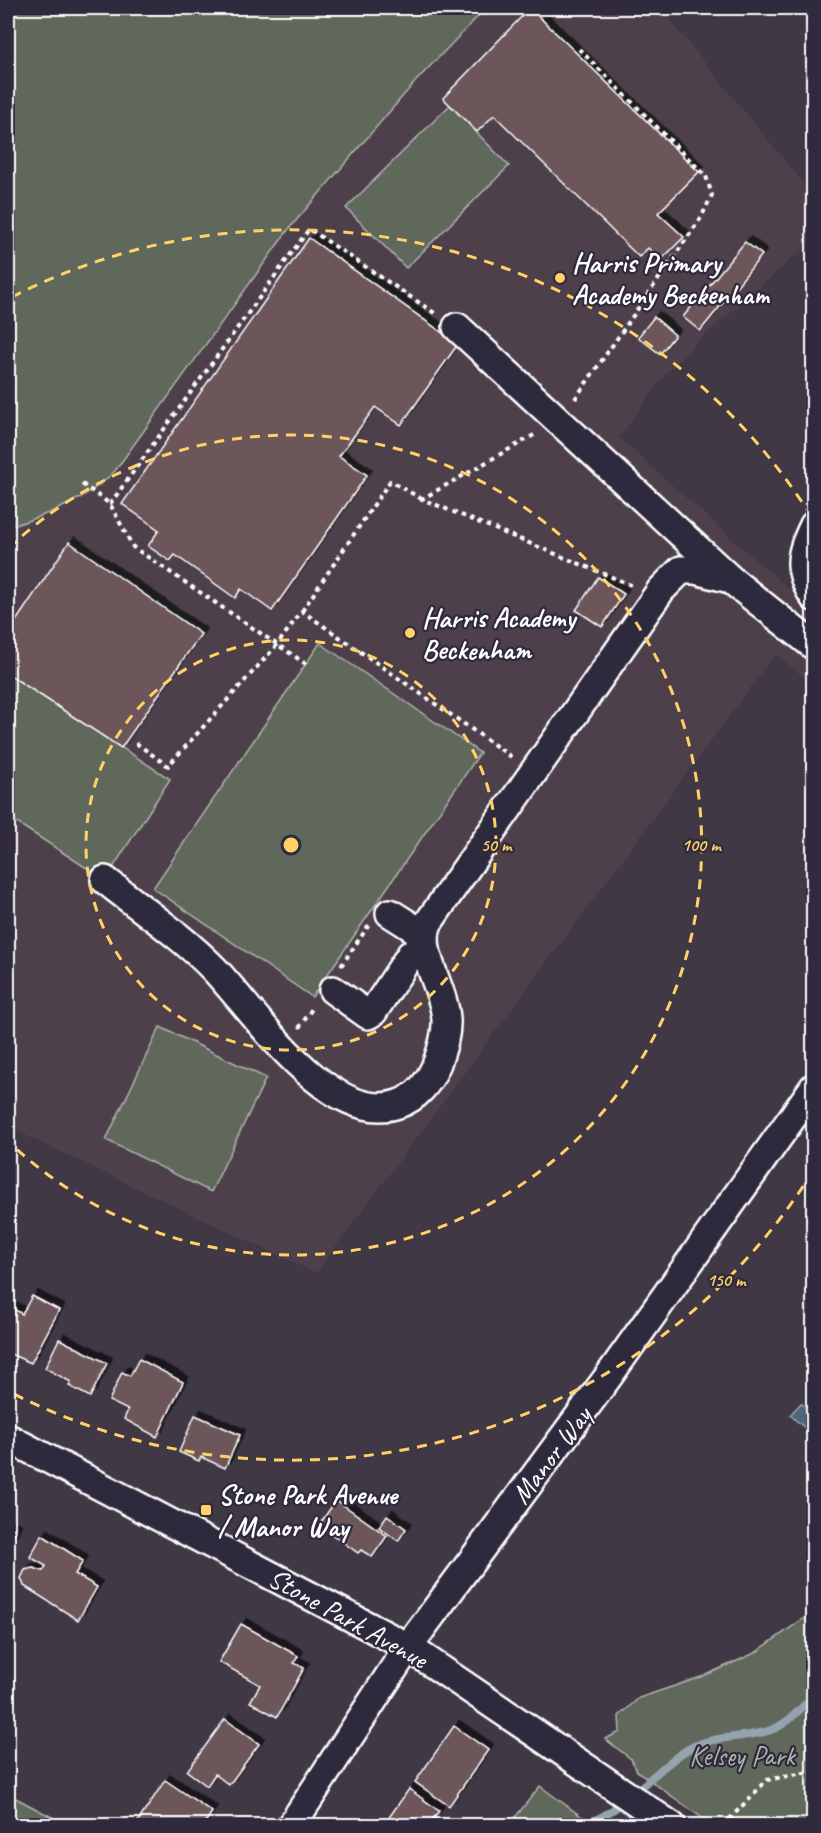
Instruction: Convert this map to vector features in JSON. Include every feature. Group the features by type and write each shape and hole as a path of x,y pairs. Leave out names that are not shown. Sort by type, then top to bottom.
{"street":[{"path":"457,327 730,579 813,646"},
{"path":"813,525 803,548 801,564 804,581 813,597"},
{"path":"333,990 368,1014 373,1012 411,954 423,940 428,923 658,596 681,570 695,570 730,579"},
{"path":"105,880 213,968 321,1085 353,1103 378,1107 405,1102 425,1084 436,1065 444,1043 446,1021 444,1002 423,940 390,913"},
{"name":"Manor Way","path":"291,1826 408,1647 608,1377 813,1086"},
{"name":"Stone Park Avenue","path":"8,1438 408,1647 669,1824"}],"path":[{"path":"422,499 559,421 705,213 712,195 706,176 577,47"},
{"path":"110,504 309,229 457,327"},
{"path":"136,743 168,766 277,645 390,481 422,499 658,596"},
{"path":"82,484 110,504 133,547 306,664"},
{"path":"302,611 533,772"},
{"path":"723,1826 767,1780 813,1772"}],"shaded area":[{"name":"Harris Academy Beckenham","path":"8,8 660,8 813,195 813,240 692,347 663,377 619,438 813,611 813,684 775,654 316,1273 8,1127"}],"green space":[{"path":"8,8 486,8 415,82 288,230 115,471 79,499 36,518 8,527"},
{"path":"450,105 509,166 406,268 346,208"},
{"path":"320,643 480,753 312,997 153,888"},
{"path":"8,674 170,779 105,880 8,817"},
{"path":"160,1027 266,1078 211,1192 106,1140"},
{"name":"Kelsey Park","path":"813,1612 813,1825 712,1825 637,1771 631,1759 605,1739 620,1732 619,1716 639,1698 701,1677 755,1653"},
{"path":"540,1786 593,1825 509,1825"},
{"path":"8,1794 67,1825 8,1825"}],"water":[{"path":"801,1403 813,1414 813,1435 790,1415"}],"building":[{"path":"530,8 699,172 658,213 684,237 661,260 648,248 639,257 494,115 477,132 443,98"},
{"path":"309,238 458,344 401,425 375,407 339,456 367,475 272,611 241,589 235,598 175,555 170,561 148,546 159,530 122,504"},
{"path":"745,242 762,255 700,331 683,317"},
{"path":"654,317 675,335 660,354 638,337"},
{"path":"69,542 201,634 121,748 8,674 8,633"},
{"path":"598,577 624,594 602,627 576,610"},
{"path":"32,1296 59,1310 31,1363 8,1353 8,1306 22,1314"},
{"path":"59,1339 107,1363 90,1397 69,1386 71,1382 45,1368"},
{"path":"139,1359 183,1382 157,1437 124,1419 128,1410 109,1401 122,1372 130,1376"},
{"path":"195,1415 240,1435 225,1468 201,1457 199,1461 179,1452"},
{"path":"336,1500 387,1536 372,1557 361,1550 358,1553 319,1525"},
{"path":"387,1515 406,1529 398,1541 379,1527"},
{"path":"8,1526 16,1530 8,1548"},
{"path":"42,1535 83,1561 75,1574 97,1587 78,1620 24,1586 21,1578 25,1570 33,1568 43,1571 46,1566 30,1557"},
{"path":"241,1624 298,1656 294,1663 304,1668 277,1717 250,1702 260,1685 219,1662"},
{"path":"225,1719 259,1744 229,1785 215,1774 207,1786 187,1771"},
{"path":"454,1726 488,1750 449,1806 415,1782"},
{"path":"165,1780 212,1812 203,1826 135,1826"},
{"path":"409,1789 439,1811 428,1826 383,1826"}],"waterway":[{"path":"577,1826 607,1814 690,1748 709,1741 771,1730 789,1720 814,1696"}],"place":[{"name":"Harris Primary Academy Beckenham","path":"560,278"},
{"name":"Harris Academy Beckenham","path":"410,633"},
{"name":"Stone Park Avenue / Manor Way","path":"206,1510"}]}
